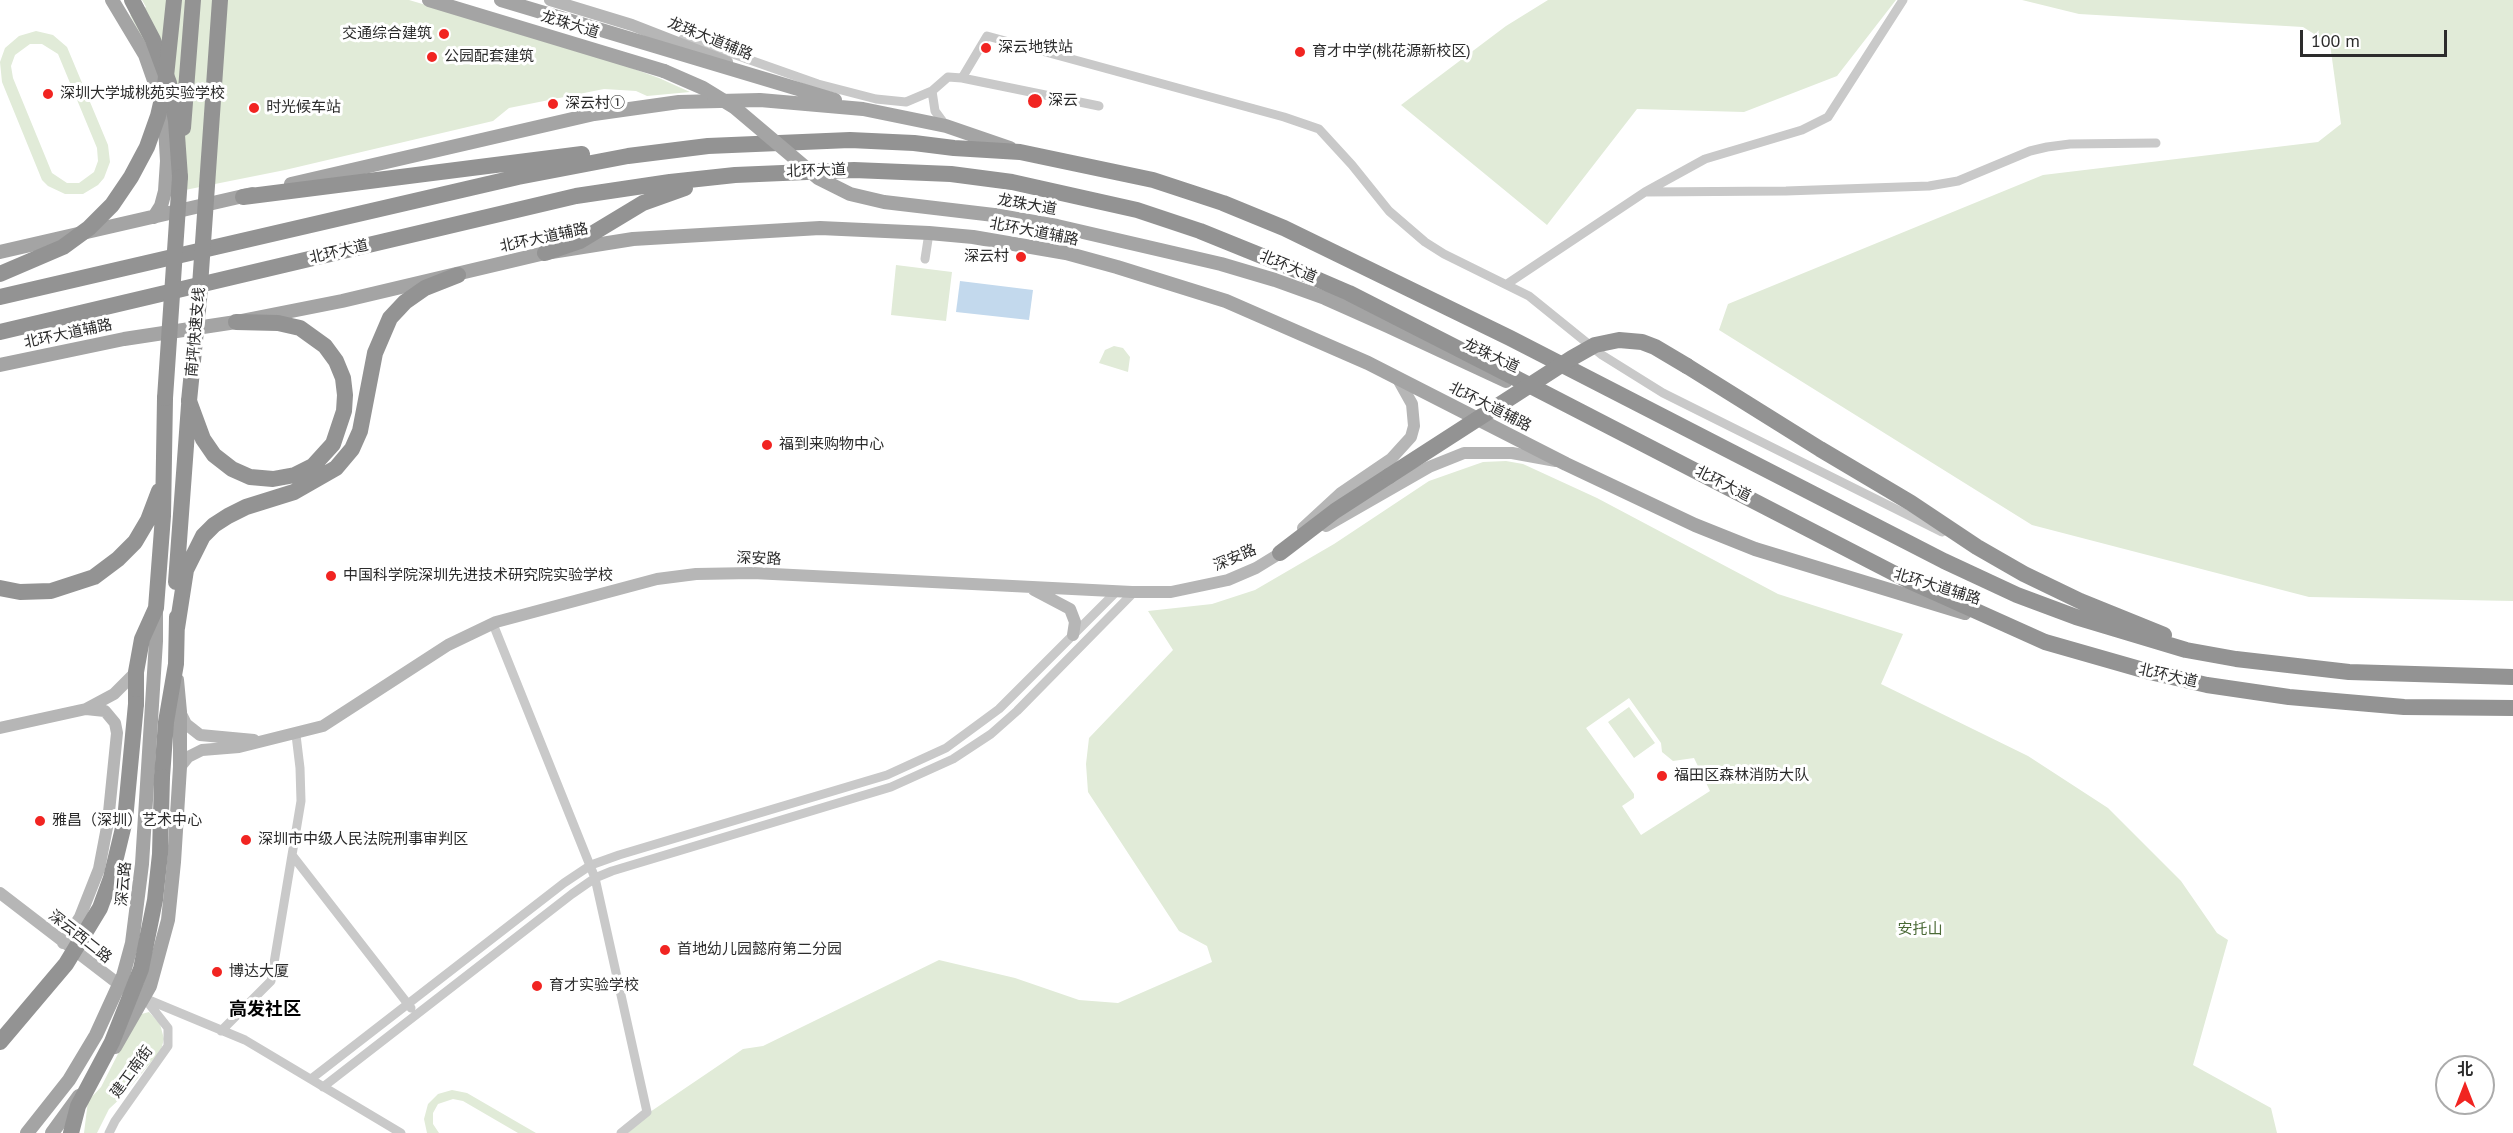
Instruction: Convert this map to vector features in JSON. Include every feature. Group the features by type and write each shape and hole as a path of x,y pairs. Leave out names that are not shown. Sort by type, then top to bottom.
{"highway":[{"path":"132,0 153,40 169,83 176,121 180,177"},
{"path":"0,274 63,247 89,228 112,205 131,177 147,147 160,106 171,40 174,0"},
{"name":"南坪快速支线","path":"156,608 164,477 165,398 192,0"},
{"name":"南坪快速支线","path":"71,1133 78,1106 112,1042 141,969 155,900 160,854 166,722 176,664 176,592 183,466 199,300 220,0"},
{"name":"北环大道","path":"0,297 518,177 628,156 708,146 850,140 914,142 954,148 1020,152 1086,164 1153,180 1223,202 1284,228 1500,333 1944,561 2018,595 2127,634 2186,650 2236,659 2349,672 2513,677"},
{"path":"243,197 583,154 628,156"},
{"name":"北环大道","path":"0,332 576,196 735,175 854,170 951,174 1033,186 1137,210 1200,231 1349,293 1907,580 2045,642 2207,685 2351,704 2513,708"},
{"path":"545,253 580,241 657,196 735,175"},
{"path":"177,628 186,570 203,537 214,525 228,516 246,507 294,492 336,468 352,449 360,431 375,354 390,318 405,302 425,288 458,275"},
{"path":"189,401 204,439 214,454 232,470 250,477 273,479 295,474 313,466 333,444 344,411 345,395 343,378 336,361 324,346 300,328 278,323 236,322"},
{"path":"1280,553 1335,511 1572,358 1595,345 1619,340 1642,342 1687,366 2024,574 2080,601 2178,640 2236,659"},
{"path":"0,588 20,592 51,591 80,583 107,569 135,542 148,520 164,477"},
{"path":"0,1042 66,964 100,908 111,878 125,820 136,704 136,672 145,628 156,608"}],"main road":[{"path":"112,0 145,55 164,109 167,160 165,191 161,206 154,217"},
{"name":"龙珠大道","path":"429,0 664,71 703,88 734,107 818,178 850,194 884,202 994,215 1057,226 1221,264 1275,280 1325,298 1562,408 1630,436"},
{"name":"龙珠大道","path":"501,0 863,109"},
{"path":"0,252 594,114 679,102 760,100 863,109 946,126 1020,152"},
{"name":"北环大道辅路","path":"0,365 124,339 236,322 458,275 545,253 633,239 820,228 929,233 1017,243 1066,253 1226,301 1368,363 1566,464 1695,525 1755,549 2002,624"},
{"name":"深云路","path":"27,1133 57,1096 96,1035 118,986 132,943 139,903 155,658 156,608"},
{"path":"52,1133 105,1063 144,998 157,965 168,920 175,852 180,767 180,711 176,664"}],"street":[{"name":"龙珠大道辅路","path":"550,0 632,25 789,87"},
{"path":"1507,284 1646,192 1705,159 1802,130 1828,117 1903,0"},
{"path":"632,25 733,54 818,84 876,99 906,102 932,91 948,77 1099,106"},
{"path":"962,78 987,36 1284,117 1318,129 1405,226 1444,254 1507,284 1550,312 1602,355 1663,393 1923,523 1977,547"},
{"path":"932,91 935,111 946,126"},
{"path":"1646,192 1786,191 1929,186 1958,181 2047,147 2070,144 2156,143"},
{"path":"925,259 929,233"},
{"path":"1280,553 1328,503 1391,459 1411,437 1414,426 1412,404 1398,379"},
{"path":"1280,553 1444,459 1464,453 1496,452 1566,464"},
{"name":"深安路","path":"180,767 188,757 202,750 239,747 296,735 328,724 448,645 493,624 637,584 696,574 753,573 1171,592 1209,585 1256,568 1280,553"},
{"path":"1028,587 1070,609 1075,622 1073,635"},
{"path":"311,1079 568,879 591,865 887,775 927,758 965,736 999,709 1117,591"},
{"path":"323,1087 595,878 870,795 933,770 972,747 1008,719 1134,592"},
{"path":"493,624 595,878 647,1112 621,1133"},
{"path":"0,728 86,709 114,694 136,672"},
{"path":"63,943 80,917 99,870 108,822 117,733 115,723 105,711 86,709"},
{"path":"180,711 186,724 200,735 267,741"},
{"path":"221,1031 271,981 301,801 296,735"},
{"path":"292,855 416,1014"},
{"name":"深云西二路","path":"0,893 118,986 144,998"},
{"path":"144,998 245,1040 401,1133"},
{"name":"建工南街","path":"109,1133 168,1046 168,1028 144,998"}],"green space":[{"path":"142,0 409,0 598,56 690,92 647,96 636,91 604,89 509,108 493,121 285,170 170,193 147,48 130,15 146,7"},
{"path":"1548,0 1896,0 1837,76 1744,112 1637,109 1547,225 1401,105 1506,26"},
{"path":"2022,0 2513,0 2513,601 2309,597 2032,525 1719,330 1728,304 2043,175 2318,142 2341,124 2330,44 2303,27 2079,14"},
{"path":"36,31 53,35 67,47 108,145 110,162 104,178 98,185 83,194 65,194 48,186 42,180 2,82 0,62 5,48 19,36","holes":["30,44 42,44 58,54 97,148 98,161 94,172 79,183 67,183 52,173 13,78 11,66 15,55"]},
{"path":"896,265 952,272 946,321 891,315"},
{"path":"1114,346 1123,348 1130,357 1128,372 1099,363 1105,350"},
{"name":"安托山","path":"1506,461 1523,464 1597,498 1778,594 1903,634 1881,684 2028,756 2108,808 2181,881 2217,933 2228,940 2193,1065 2271,1108 2277,1133 628,1133 650,1112 743,1049 763,1046 939,960 1015,978 1079,1000 1118,1003 1212,962 1207,946 1179,931 1088,792 1086,764 1089,738 1173,650 1148,611 1212,604 1255,590 1334,544 1429,481 1483,462","holes":["1629,698 1661,743 1662,752 1673,761 1694,758 1710,791 1641,835 1622,806 1634,798 1634,794 1586,728"]},
{"path":"1629,707 1655,743 1634,758 1608,722"},
{"path":"149,1012 160,1024 164,1039 161,1050 123,1096 109,1109 97,1133 84,1133 88,1101 101,1087 138,1015"},
{"path":"452,1090 467,1093 536,1133 518,1133 463,1101 453,1099 438,1104 433,1113 433,1124 439,1133 427,1133 424,1119 428,1104 438,1094"}],"water":[{"path":"960,281 1033,290 1029,320 956,312"}],"place":[{"name":"交通综合建筑","path":"444,34"},
{"name":"深云地铁站","path":"986,48"},
{"name":"育才中学(桃花源新校区)","path":"1300,52"},
{"name":"公园配套建筑","path":"432,57"},
{"name":"深圳大学城桃苑实验学校","path":"48,94"},
{"name":"深云","path":"1035,101"},
{"name":"深云村①","path":"553,104"},
{"name":"时光候车站","path":"254,108"},
{"name":"深云村","path":"1021,257"},
{"name":"福到来购物中心","path":"767,445"},
{"name":"中国科学院深圳先进技术研究院实验学校","path":"331,576"},
{"name":"福田区森林消防大队","path":"1662,776"},
{"name":"雅昌（深圳）艺术中心","path":"40,821"},
{"name":"深圳市中级人民法院刑事审判区","path":"246,840"},
{"name":"首地幼儿园懿府第二分园","path":"665,950"},
{"name":"博达大厦","path":"217,972"},
{"name":"育才实验学校","path":"537,986"}],"district":[{"name":"高发社区","path":"265,1010"}]}
